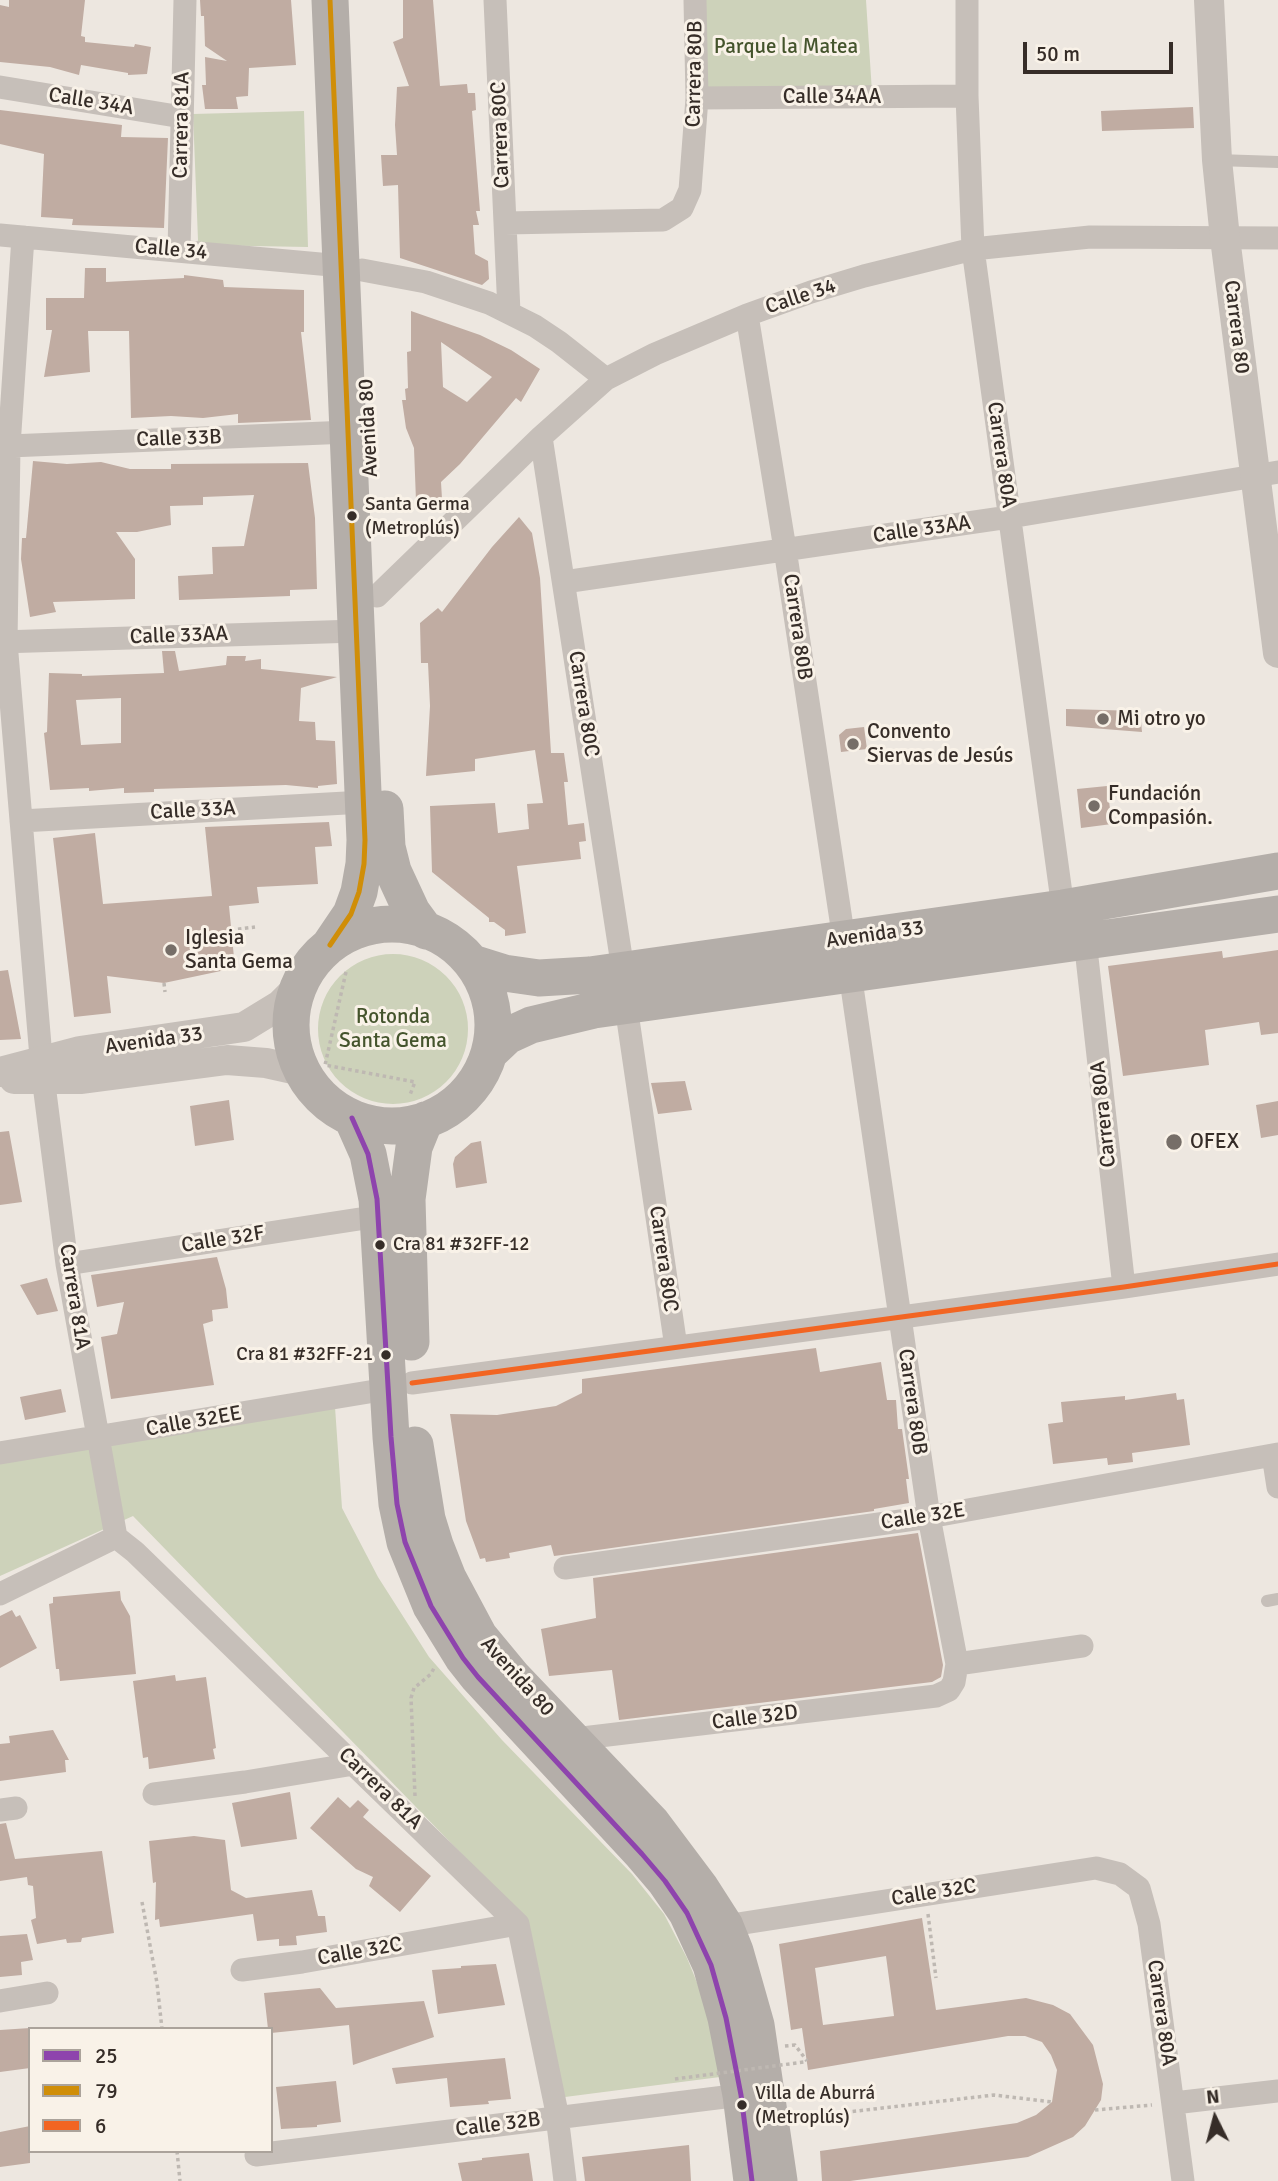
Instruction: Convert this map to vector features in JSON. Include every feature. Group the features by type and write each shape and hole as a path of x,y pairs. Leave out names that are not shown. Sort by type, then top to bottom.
{"main road":[{"name":"Avenida 80","path":"330,0 377,596 387,846 393,871 412,912 426,931"},
{"name":"Avenida 80","path":"338,958 359,892 364,864 364,802 349,432 352,0"},
{"name":"Avenida 33","path":"847,956 1063,908 1278,871"},
{"name":"Avenida 33","path":"489,1053 508,1036 624,988 847,956 1085,940 1278,914"},
{"path":"381,925 410,926 426,931 454,946 471,962 484,983 491,1005 493,1029 489,1053 480,1075 466,1094 447,1110 416,1111 401,1126 376,1125 352,1118 325,1102 314,1091 296,1058 290,1036 290,1014 297,988 310,964 338,958 354,932 381,925"},
{"name":"Avenida 33","path":"471,962 504,973 624,988"},
{"name":"Avenida 80","path":"416,1111 407,1199 400,1386 397,1504 405,1542 431,1606 478,1677 642,1854 687,1913 702,1943 720,1996 741,2095 752,2181"},
{"name":"Avenida 80","path":"352,1118 368,1154 379,1216 400,1386 427,1519 448,1578 479,1636 496,1659 652,1822 700,1886 725,1926 756,2025 779,2181"}],"street":[{"name":"Carrera 81A","path":"179,250 185,0"},
{"name":"Carrera 80C","path":"495,0 509,312"},
{"name":"Carrera 80B","path":"505,223 663,219 682,208 690,190 697,98 695,0"},
{"name":"Carrera 80A","path":"967,0 967,96 973,249 1063,908"},
{"name":"Carrera 80","path":"1209,0 1217,160 1225,238 1267,474 1278,653"},
{"name":"Calle 34A","path":"0,87 182,117"},
{"name":"Calle 34AA","path":"697,98 967,96"},
{"name":"Calle 34","path":"0,235 179,250 352,268 405,277 468,295 509,312 559,342 606,379 655,354 747,315 851,280 973,249 1090,237 1278,238"},
{"name":"Carrera 81A","path":"23,237 9,446 3,642 43,1070 67,1264 116,1537 135,1552 518,1924"},
{"name":"Carrera 80B","path":"747,315 847,956 929,1517 957,1664"},
{"path":"377,596 541,437 606,379"},
{"name":"Calle 33B","path":"9,446 349,432"},
{"name":"Carrera 80C","path":"541,437 677,1347"},
{"name":"Calle 33AA","path":"564,582 1009,517 1267,474"},
{"name":"Calle 33AA","path":"3,642 357,631"},
{"name":"Calle 33A","path":"21,821 364,802"},
{"name":"Carrera 80A","path":"1085,940 1124,1287"},
{"name":"Avenida 33","path":"0,1079 43,1070 80,1051 244,1027 280,1006 297,988"},
{"name":"Avenida 33","path":"0,1072 43,1070 82,1079 227,1060 266,1063 302,1071"},
{"name":"Calle 32F","path":"67,1264 379,1216"},
{"name":"Calle 32EE","path":"0,1453 400,1386 1278,1264"},
{"path":"1275,1454 1278,1487"},
{"name":"Calle 32E","path":"565,1569 929,1517 1275,1454"},
{"path":"0,1594 116,1537"},
{"path":"957,1664 1082,1646"},
{"name":"Calle 32D","path":"574,1739 936,1696 948,1690 954,1682 957,1664"},
{"path":"154,1794 354,1764"},
{"name":"Calle 32C","path":"725,1926 1096,1868 1120,1874 1139,1888"},
{"name":"Carrera 80A","path":"1139,1888 1149,1924 1183,2181"},
{"path":"518,1924 557,2117 565,2181"},
{"name":"Calle 32C","path":"242,1970 518,1924"},
{"path":"0,2001 47,1993"},
{"path":"1174,2103 1278,2091"},
{"name":"Calle 32B","path":"273,2153 741,2095"},
{"name":"Calle 32B","path":"256,2155 272,2153"}],"lane":[{"path":"1217,160 1278,162"}],"path":[{"path":"231,930 255,927"},
{"path":"338,958 325,1065 415,1082 416,1111"},
{"path":"164,984 165,992"},
{"path":"415,1823 416,1780 411,1698 414,1688 431,1674 436,1662"},
{"path":"142,1902 157,1983 162,2027"},
{"path":"927,1902 936,1978"},
{"path":"675,2079 807,2061 795,2045 777,2047"},
{"path":"788,2119 994,2095 1052,2102"},
{"path":"1095,2110 1174,2103"},
{"path":"177,2153 180,2181"}],"green space":[{"name":"Parque la Matea","path":"700,0 866,0 872,92 702,93"},
{"path":"304,111 308,247 196,245 198,240 193,114"},
{"name":"Rotonda Santa Gema","path":"393,954 422,960 435,966 446,976 456,987 462,1000 468,1029 462,1058 456,1071 446,1082 435,1092 422,1098 393,1104 364,1098 351,1092 340,1082 330,1071 324,1058 318,1029 324,1000 330,987 340,976 351,966 364,960"},
{"path":"335,1407 342,1508 378,1577 429,1657 502,1740 632,1874 664,1914 700,1990 712,2031 720,2077 565,2097 521,1915 133,1516 0,1576 0,1455"}],"building":[{"path":"9,0 85,0 81,36 85,37 85,42 151,47 147,74 128,75 81,65 79,75 50,67 0,62 0,5 9,7"},
{"path":"200,0 291,0 296,65 249,68 248,96 236,97 238,109 205,109 202,85 206,85 205,57 227,61 205,46 204,16 201,16"},
{"path":"403,0 433,0 440,86 467,84 468,93 475,93 476,110 472,111 480,211 476,211 479,225 473,225 475,254 488,261 489,279 482,285 400,258 398,185 383,186 381,155 397,155 397,87 409,86 393,42 403,38"},
{"path":"1193,107 1194,128 1102,131 1101,111"},
{"path":"0,110 122,125 121,137 168,138 164,228 72,225 73,219 41,217 44,154 0,144"},
{"path":"85,268 106,268 106,282 184,278 184,275 223,280 224,287 304,290 304,332 301,332 311,420 238,423 238,414 203,418 131,418 129,331 88,331 90,372 44,377 52,330 46,330 46,298 84,298"},
{"path":"411,311 480,335 511,350 540,369 521,402 516,398 460,464 441,482 442,499 416,501 414,448 406,428 402,400 406,400 407,352 411,351","holes":["441,342 492,377 467,402 443,387"]},
{"path":"33,461 67,464 101,462 130,469 171,469 171,464 308,463 315,518 317,589 290,590 290,596 179,600 178,576 213,574 212,547 244,546 254,495 203,497 203,505 170,506 171,525 137,532 116,532 135,559 135,599 53,602 56,612 30,617 21,559 22,538 26,538"},
{"path":"519,517 532,533 540,578 551,753 564,753 568,782 564,782 568,825 584,823 586,841 579,842 581,859 517,866 526,933 505,936 505,930 494,922 489,922 489,918 432,872 430,806 495,803 498,833 529,829 527,804 543,803 535,750 475,759 475,771 426,776 430,706 428,663 421,663 420,623 438,608 442,612"},
{"path":"162,651 175,651 179,671 226,665 227,656 246,656 245,661 261,659 261,669 337,677 301,688 299,721 315,722 316,740 335,741 337,784 318,788 286,785 154,789 154,792 124,793 124,788 50,790 44,733 47,732 49,673 82,676 164,673","holes":["121,698 121,743 81,745 76,700"]},
{"name":"Mi otro yo","path":"1066,709 1140,711 1142,732 1066,726"},
{"name":"Convento Siervas de Jesús","path":"864,727 867,749 841,752 839,735 846,729"},
{"name":"Fundación Compasión.","path":"1107,786 1112,824 1081,828 1077,789"},
{"path":"329,822 332,846 315,847 318,884 257,887 259,903 229,906 235,968 164,983 107,976 111,1013 74,1017 53,838 95,833 103,904 212,896 205,827"},
{"path":"1278,950 1278,1033 1261,1035 1259,1022 1205,1030 1209,1065 1123,1076 1108,966 1222,951 1223,958"},
{"path":"8,970 21,1039 0,1040 0,971"},
{"path":"685,1081 692,1110 658,1114 651,1083"},
{"path":"229,1100 234,1140 195,1146 190,1106"},
{"path":"1278,1101 1278,1135 1261,1138 1256,1105"},
{"path":"9,1131 22,1202 0,1205 0,1132"},
{"path":"481,1141 487,1183 456,1188 453,1164 455,1157 471,1143"},
{"path":"217,1257 228,1308 212,1310 213,1321 203,1324 214,1385 111,1399 101,1337 117,1334 124,1302 97,1307 91,1275"},
{"path":"47,1278 58,1311 37,1315 20,1285"},
{"path":"816,1348 820,1372 881,1362 887,1400 896,1400 898,1429 902,1429 909,1479 906,1479 909,1503 874,1511 562,1555 554,1556 551,1545 509,1553 510,1558 486,1562 485,1558 480,1559 466,1521 450,1414 497,1415 556,1406 582,1393 582,1379"},
{"path":"61,1389 66,1412 25,1420 20,1397"},
{"path":"1176,1393 1177,1400 1184,1399 1190,1445 1132,1453 1133,1462 1108,1465 1107,1458 1053,1464 1048,1424 1063,1422 1061,1402 1125,1396 1125,1400"},
{"path":"918,1533 943,1665 941,1677 932,1682 619,1720 612,1670 549,1676 541,1629 596,1618 593,1578"},
{"path":"120,1591 121,1600 130,1616 136,1674 60,1681 59,1669 56,1669 49,1604 53,1603 53,1597"},
{"path":"12,1610 16,1617 20,1615 37,1648 0,1668 0,1616"},
{"path":"175,1675 176,1681 206,1677 216,1748 213,1749 215,1759 149,1769 148,1757 143,1758 133,1681"},
{"path":"53,1730 69,1760 65,1760 66,1772 0,1781 0,1744 10,1743 9,1736"},
{"path":"290,1792 297,1839 241,1847 232,1803"},
{"path":"338,1797 350,1808 358,1800 369,1810 363,1817 431,1876 400,1912 369,1886 373,1877 356,1869 310,1828"},
{"path":"6,1823 15,1859 102,1851 114,1933 82,1938 81,1942 67,1943 66,1939 37,1944 31,1920 36,1918 33,1886 28,1885 27,1877 0,1881 0,1824"},
{"path":"194,1836 225,1840 231,1890 246,1898 312,1890 318,1916 325,1916 327,1932 296,1936 297,1945 279,1946 279,1939 257,1941 253,1914 160,1927 159,1919 155,1920 156,1882 153,1883 149,1841"},
{"path":"922,1918 936,2010 1026,1998 1053,2005 1070,2014 1093,2045 1103,2084 1101,2100 1085,2126 1073,2137 1028,2157 850,2181 822,2181 820,2151 1017,2123 1036,2115 1052,2102 1057,2070 1042,2042 1025,2036 1008,2036 808,2070 802,2028 791,2030 779,1944","holes":["886,1956 894,2016 823,2025 815,1968"]},
{"path":"27,1934 33,1960 21,1962 22,1975 0,1977 0,1936"},
{"path":"496,1964 505,2005 438,2014 432,1970"},
{"path":"320,1988 336,2008 424,2001 434,2037 353,2065 349,2025 273,2033 273,2027 268,2027 264,1993"},
{"path":"28,2028 28,2068 0,2072 0,2030"},
{"path":"505,2058 511,2099 488,2101 489,2104 450,2107 447,2078 396,2084 392,2068"},
{"path":"336,2081 341,2122 317,2127 281,2129 276,2087"},
{"path":"28,2126 30,2163 0,2167 0,2132"},
{"path":"689,2145 691,2181 585,2181 582,2157"},
{"path":"529,2153 533,2181 462,2181 458,2163"}],"transit line":[{"name":"79","path":"330,0 365,840 359,892 351,914 330,945"},
{"name":"25","path":"352,1118 368,1154 377,1199 391,1437 397,1504 405,1542 431,1606 463,1658 642,1854 687,1913 711,1965 726,2018 741,2095 752,2181"},
{"name":"6","path":"412,1383 1278,1264"}],"place":[{"name":"Santa Germa (Metroplús)","path":"352,516"},
{"name":"Mi otro yo","path":"1103,719"},
{"name":"Convento Siervas de Jesús","path":"853,744"},
{"name":"Fundación Compasión.","path":"1094,806"},
{"name":"Iglesia Santa Gema","path":"171,950"},
{"name":"OFEX","path":"1174,1142"},
{"name":"Cra 81 #32FF-12","path":"380,1245"},
{"name":"Cra 81 #32FF-21","path":"386,1355"},
{"name":"Villa de Aburrá (Metroplús)","path":"742,2105"}]}
